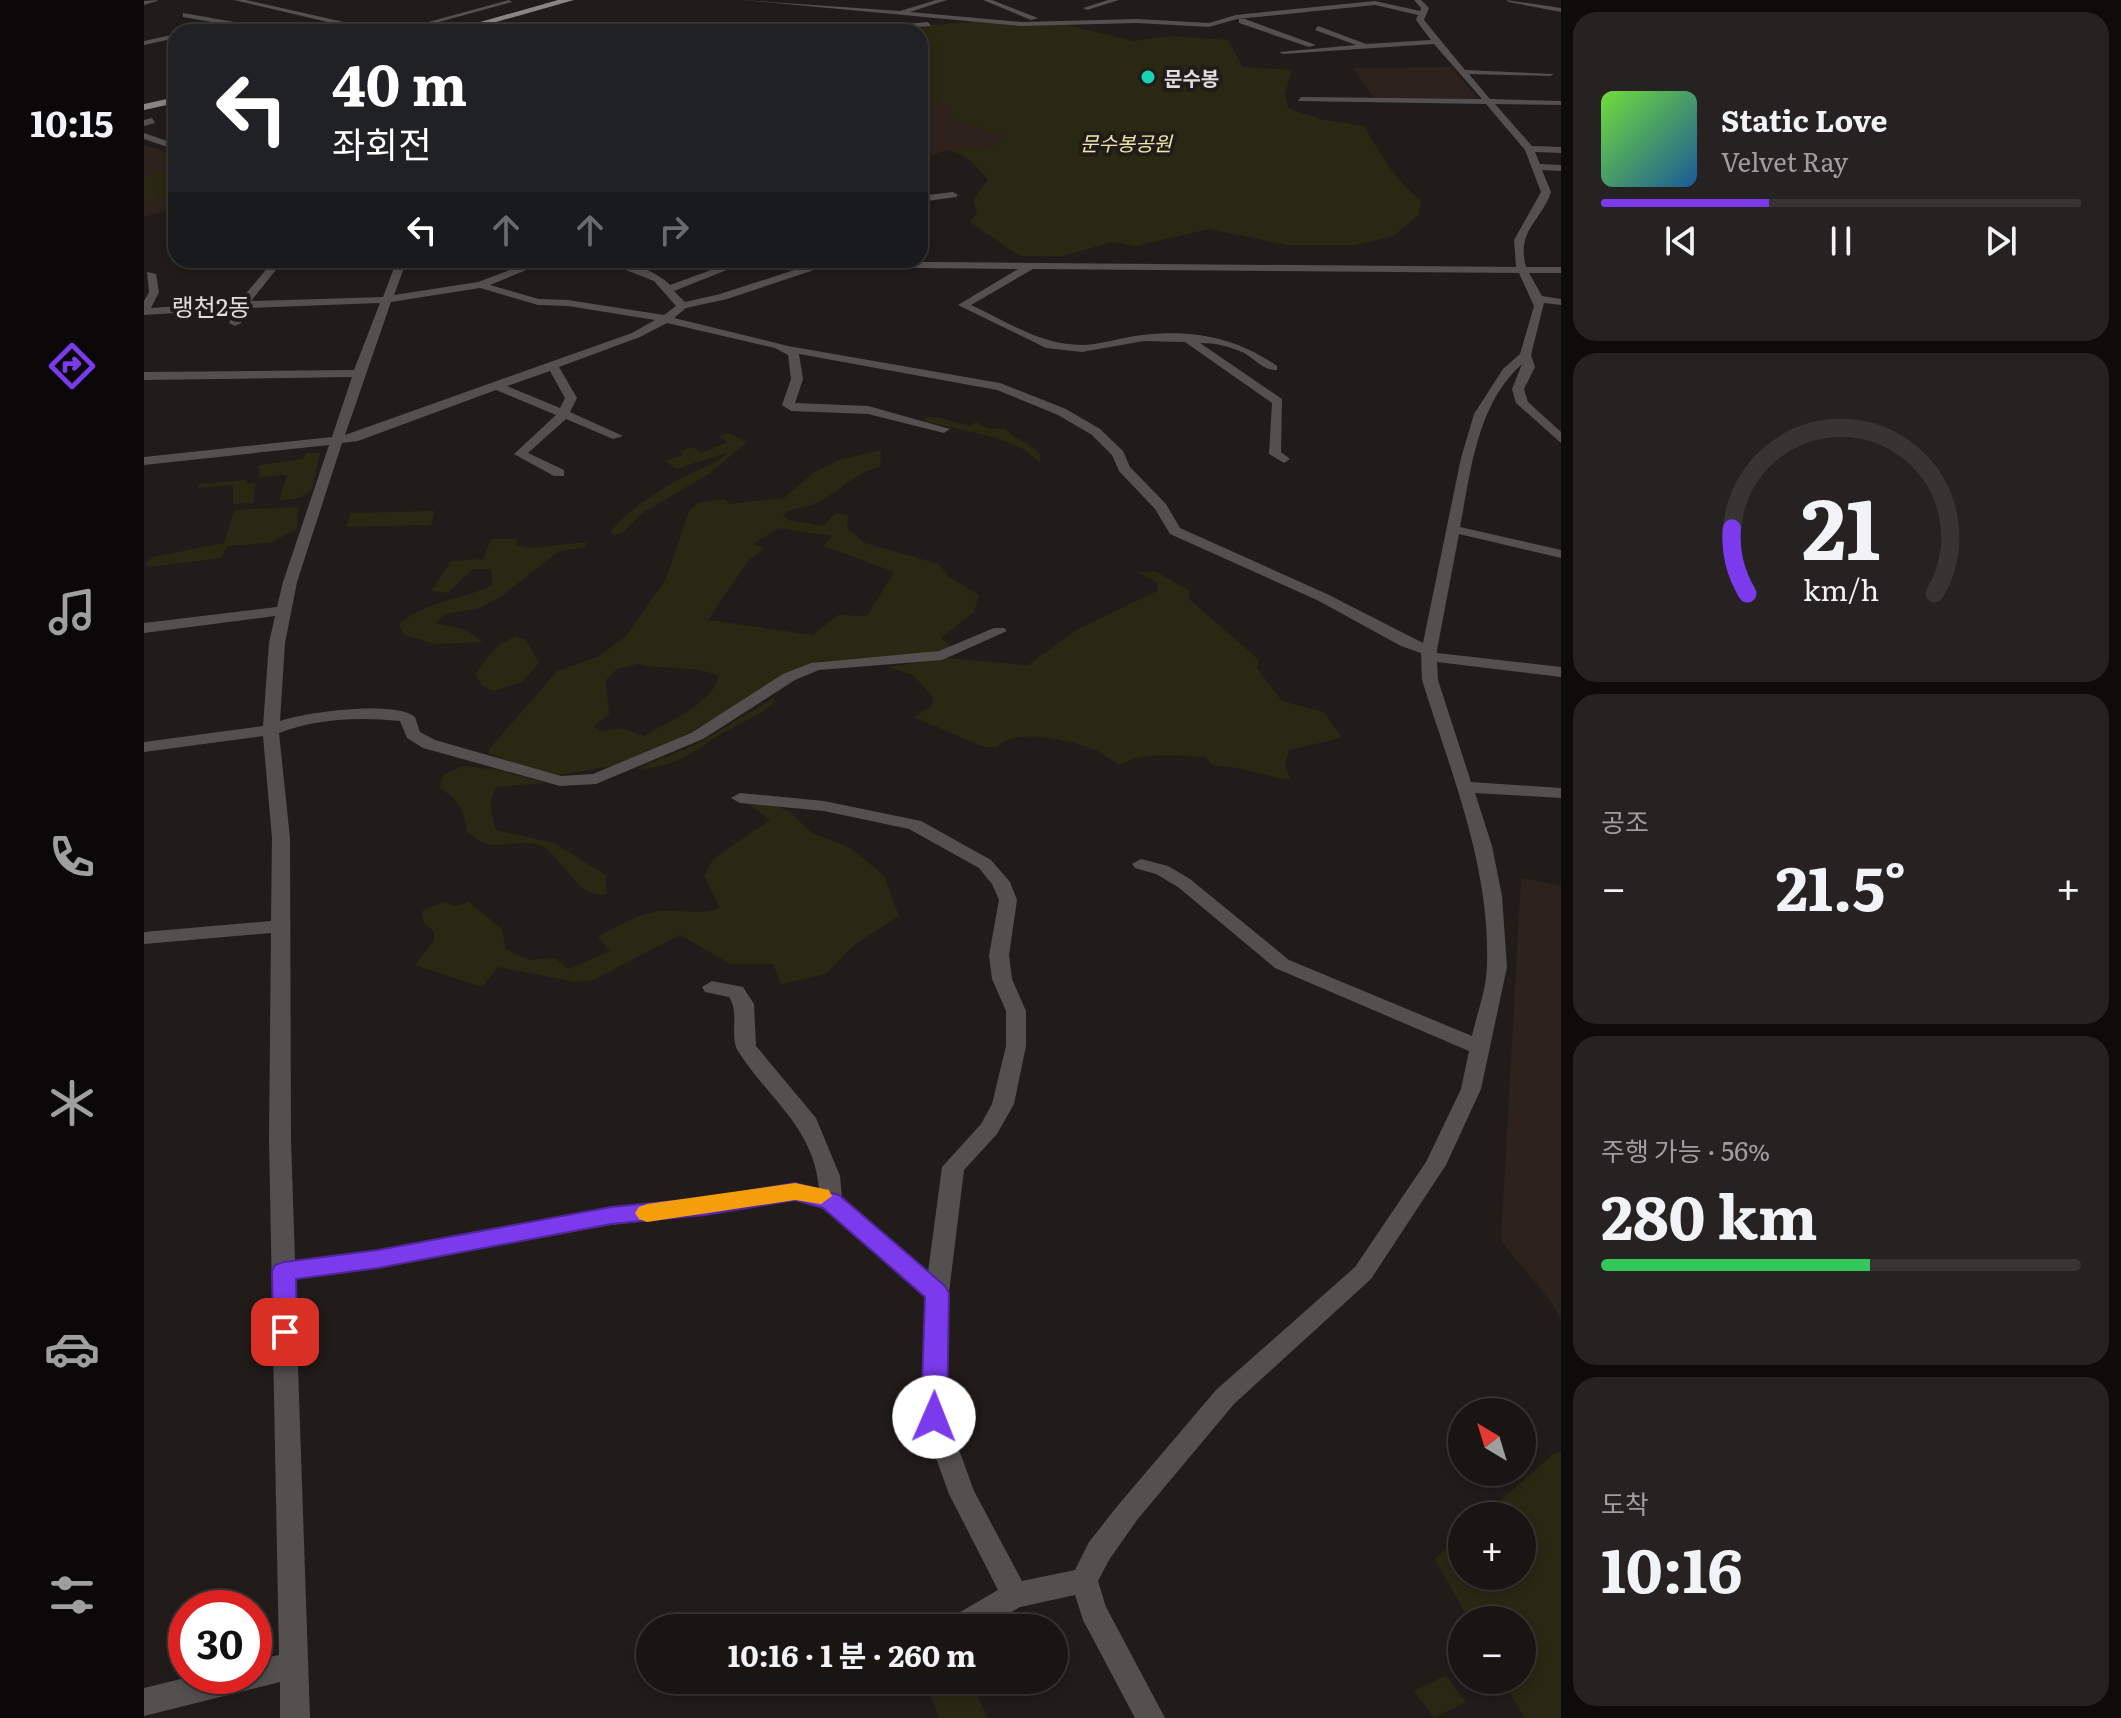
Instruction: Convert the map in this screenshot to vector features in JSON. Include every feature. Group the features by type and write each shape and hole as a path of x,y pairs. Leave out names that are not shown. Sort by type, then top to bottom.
{"main road":[{"path":"480,24 569,0"},
{"path":"144,107 168,102"}],"street":[{"path":"144,3 155,0"},
{"path":"237,0 337,24"},
{"path":"745,0 953,20 1056,23 1137,21 1202,25 1375,3 1420,7 1425,29 1503,110 1538,167 1546,197 1525,223 1517,245 1520,270 1539,299 1525,355 1529,367 1518,389 1522,403 1561,439"},
{"path":"901,13 944,0"},
{"path":"986,0 1016,13 1056,23"},
{"path":"1087,8 1116,0"},
{"path":"1291,0 1316,9"},
{"path":"1509,0 1561,10"},
{"path":"421,24 509,2"},
{"path":"186,15 244,24"},
{"path":"784,24 792,15"},
{"path":"1231,19 1257,25 1299,42 1334,49"},
{"path":"915,24 953,20"},
{"path":"234,24 239,23"},
{"path":"1318,28 1370,47"},
{"path":"144,43 168,38"},
{"path":"1283,52 1437,42"},
{"path":"1465,72 1550,74"},
{"path":"1301,99 1503,110 1561,103"},
{"path":"144,136 168,143"},
{"path":"1529,149 1561,150"},
{"path":"1538,167 1561,168"},
{"path":"928,198 953,195"},
{"path":"928,265 1561,270"},
{"path":"1032,265 963,305 1031,341 1067,349 1093,348 1144,338 1188,339 1231,343 1273,368"},
{"path":"235,323 243,304 272,268"},
{"path":"295,1718 284,1271 281,838 271,730 277,643 336,441 399,268"},
{"path":"144,312 243,304 385,300 480,285 525,268"},
{"path":"631,268 644,272 670,289 682,306"},
{"path":"670,289 726,268"},
{"path":"144,461 336,441 376,431 553,366 666,319 682,306 723,297 810,268"},
{"path":"144,312 154,292 151,274"},
{"path":"480,285 538,302 568,303 666,319 789,349 1000,387 1062,412 1096,432 1118,454 1124,468 1161,507 1175,531 1322,597 1429,654 1561,672"},
{"path":"1539,299 1561,302"},
{"path":"1188,339 1205,355 1267,391 1278,402 1275,454 1284,459"},
{"path":"789,349 801,377 788,405 791,407 868,410 944,429"},
{"path":"1150,1718 1093,1611 1084,1581 1099,1551 1225,1397 1363,1273 1435,1165 1459,1120 1471,1089 1497,967 1493,896 1483,846 1430,680 1429,654 1453,529 1480,414 1507,371 1525,355"},
{"path":"553,366 571,398 563,414 520,454 559,473"},
{"path":"144,376 359,373"},
{"path":"498,387 617,436"},
{"path":"1453,529 1561,554"},
{"path":"144,628 285,610"},
{"path":"144,747 271,730 293,722 332,716 402,715 409,720 413,735 429,744 560,781 578,782 596,779 647,760 697,736 789,677 816,666 942,655 999,631"},
{"path":"1463,787 1561,793"},
{"path":"740,798 824,806 915,825 985,864 1004,891 1007,921 999,955 1002,979 1016,1011 1016,1046 1003,1104 989,1129 953,1167 937,1293 934,1417 962,1494 1015,1595"},
{"path":"1141,864 1162,870 1184,883 1282,964 1479,1047"},
{"path":"144,938 280,926"},
{"path":"712,987 736,992 744,1004 746,1047 805,1118 829,1176 831,1201"},
{"path":"284,1271 378,1259 611,1216 705,1207 795,1191 831,1201 937,1293"},
{"path":"982,1614 1015,1595 1084,1581"},
{"path":"272,1670 293,1665"},
{"path":"144,1702 176,1694"}],"shaded area":[{"path":"1451,67 1478,98 1374,98 1353,68"},
{"path":"928,91 980,106 951,117 1021,140 974,157 947,150 928,156"},
{"path":"144,145 168,152 168,210 144,217"},
{"path":"1521,878 1561,886 1561,1320 1552,1303 1501,1241"}],"green space":[{"name":"문수봉공원","path":"972,22 1067,25 1134,41 1170,36 1228,40 1243,67 1292,70 1285,94 1288,108 1320,119 1364,126 1396,175 1421,200 1419,215 1392,237 1355,245 1287,245 1209,229 1136,246 1113,242 1063,256 1020,256 970,222 977,212 973,201 988,179 971,161 953,150 995,146 1009,137 949,117 961,112 948,112 952,108 949,106 928,102 928,25"},
{"path":"168,172 168,196 144,202 144,177"},
{"path":"937,417 970,426 976,422 989,429 1005,428 1036,450 1040,454 1040,462 1023,449 997,438 928,422 924,418"},
{"path":"728,433 747,442 709,474 641,514 624,532 614,535 610,532 648,498 729,452 677,469 664,461 683,455 680,451 693,447 701,453 728,442 718,436"},
{"path":"881,450 880,467 855,477 819,502 783,514 787,520 823,526 836,513 848,515 847,528 865,543 939,564 948,576 979,595 974,612 941,638 952,648 917,655 816,662 639,760 561,775 535,771 489,754 489,749 557,671 597,657 625,637 666,579 689,511 698,503 725,499 730,504 784,498 813,473 839,460","holes":["779,528 832,536 824,546 894,572 867,616 838,615 813,635 708,620 748,561 765,548 753,544","638,664 699,670 718,676 709,695 644,736 621,728 601,731 594,726 609,715 606,680 617,669"]},
{"path":"306,453 320,453 312,490 299,498 279,501 287,475 259,477 259,465 303,459"},
{"path":"246,480 247,484 256,483 253,503 233,504 233,485 198,488 199,484"},
{"path":"298,507 297,529 270,543 227,546 221,558 150,567 144,564 153,557 224,543 234,510"},
{"path":"435,511 431,525 346,527 351,513"},
{"path":"491,539 517,539 517,545 533,548 586,542 585,547 559,551 502,596 480,608 445,614 435,623 466,630 483,642 435,644 404,635 399,624 411,616 433,605 492,585 491,569 473,569 448,593 431,591 451,561 483,559"},
{"path":"1137,572 1157,572 1190,591 1188,598 1259,660 1257,668 1282,701 1324,712 1342,738 1289,750 1285,765 1291,780 1213,766 1205,757 1150,756 1120,765 1093,749 1042,737 1015,738 1004,741 997,748 981,746 914,717 931,706 933,697 913,675 889,667 947,658 1028,665 1078,629 1157,591 1158,583"},
{"path":"516,636 526,640 539,663 522,682 494,691 482,686 475,674 495,649"},
{"path":"774,698 774,703 765,710 679,760 637,769 697,744"},
{"path":"463,766 499,770 546,783 496,787 491,808 496,830 554,843 606,875 607,894 588,892 545,848 530,843 490,845 467,832 459,806 439,788 444,774"},
{"path":"768,802 790,812 812,833 851,848 884,876 899,916 853,946 826,974 781,984 773,964 730,964 680,935 593,980 576,982 498,967 482,987 415,965 434,940 434,931 424,923 422,911 443,902 455,906 469,902 502,929 506,949 528,960 555,958 568,969 610,951 598,937 638,917 663,911 699,912 720,908 704,876 713,859 770,820 750,805"},
{"path":"1561,1451 1561,1718 1524,1718 1511,1694 1536,1694 1536,1606 1461,1606 1452,1590 1536,1590 1536,1502 1499,1502 1517,1486 1536,1486 1536,1469"},
{"path":"1448,1547 1448,1582 1435,1559"},
{"path":"1446,1675 1448,1694 1460,1694 1466,1702 1434,1718 1414,1691"},
{"path":"930,1694 977,1694 988,1718 939,1718"}],"slow traffic":[{"path":"647,1213 705,1207 795,1191 821,1196"}],"place":[{"name":"문수봉","path":"1148,77"}],"district":[{"name":"랭천2동","path":"211,305"}],"route":[{"path":"285,1332 284,1271 378,1259 611,1216 705,1207 795,1191 819,1195 831,1201 937,1293 934,1417"}]}
